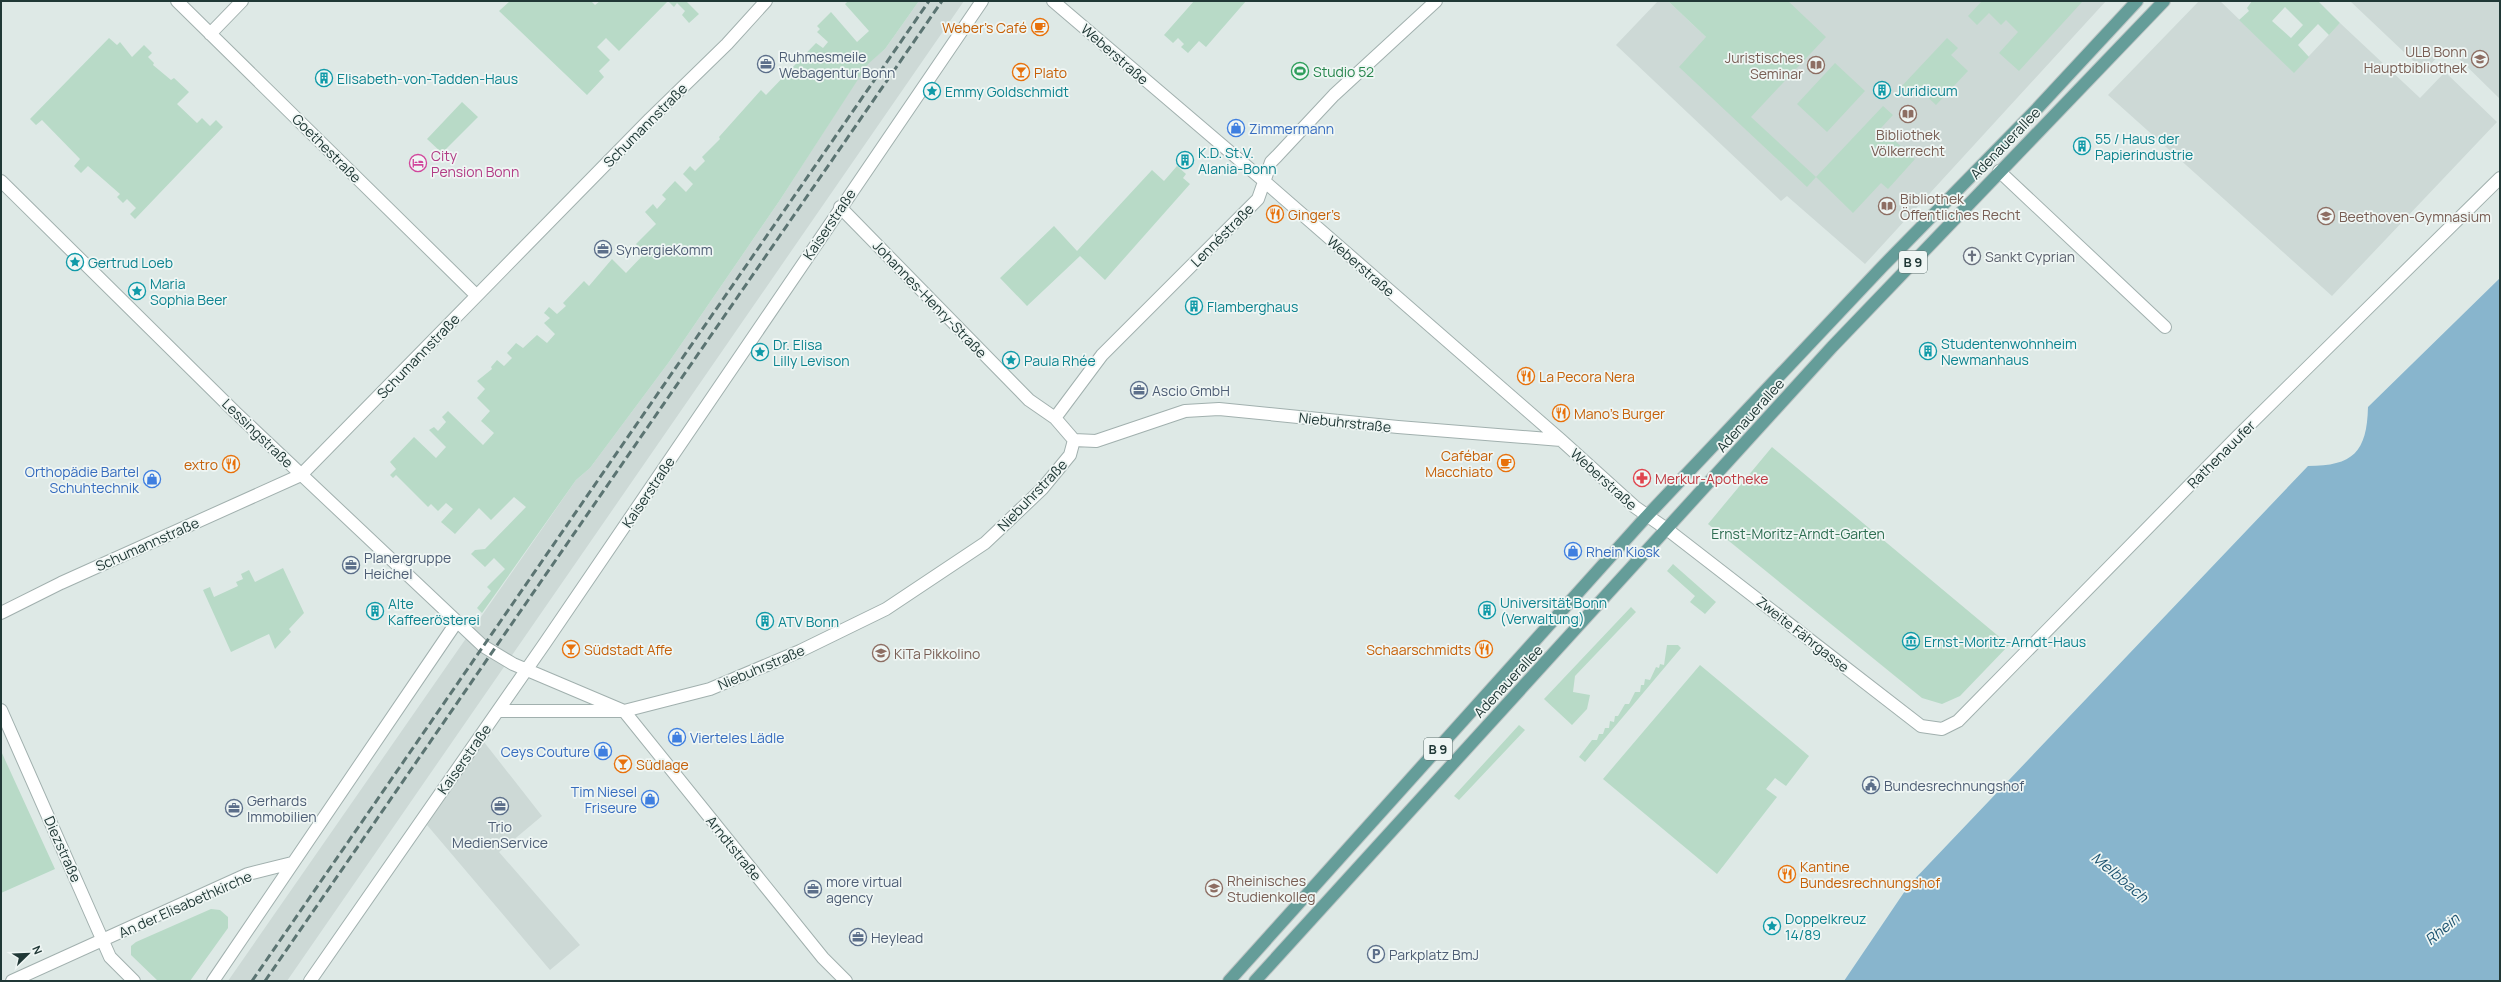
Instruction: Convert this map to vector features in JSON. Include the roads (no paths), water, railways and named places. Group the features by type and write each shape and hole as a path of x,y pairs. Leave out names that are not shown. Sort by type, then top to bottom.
{"main road":[{"name":"Adenauerallee","path":"1229,981 1646,517 1882,267 2034,112 2137,1"},
{"name":"Adenauerallee","path":"1255,981 1397,824 1668,530 1832,347 1999,170 2164,1"}],"street":[{"name":"Goethestraße","path":"176,1 476,295"},
{"path":"210,34 242,1"},
{"name":"Schumannstraße","path":"1,613 61,583 301,475 476,295 650,119 727,44 766,1"},
{"name":"Kaiserstraße","path":"314,979 527,670 829,223 982,1"},
{"name":"Weberstraße","path":"1054,1 1264,181 1561,440 1646,517 1668,530"},
{"name":"Lennéstraße","path":"1055,418 1102,355 1258,199 1271,162 1334,95 1436,1"},
{"path":"1999,170 2165,327"},
{"name":"Rathenauufer","path":"1942,729 1958,721 2230,444 2500,178"},
{"name":"Lessingstraße","path":"1,181 301,475 456,623 483,646 527,670"},
{"name":"Johannes-Henry-Straße","path":"840,207 1029,400 1055,418 1074,440"},
{"name":"Niebuhrstraße","path":"498,711 624,711 710,689 800,651 886,609 985,542 1042,488 1070,455 1074,440 1096,441 1185,411 1219,409 1398,427 1561,440"},
{"name":"Zweite Fährgasse","path":"1668,530 1921,726 1942,729"},
{"path":"213,981 260,914 292,863 456,623"},
{"path":"527,670 624,711"},
{"name":"Diezstraße","path":"1,710 110,958 134,981"},
{"name":"Arndtstraße","path":"624,711 823,958 846,981"},
{"name":"An der Elisabethkirche","path":"12,981 248,874 292,863"}],"water":[{"path":"2500,278 2500,981 1844,981 1909,885 2308,466 2336,463 2346,459 2354,453 2365,435 2368,407"}],"railway":[{"path":"252,981 929,1"},
{"path":"265,981 942,1"}],"place":[{"name":"Weber's Café","path":"1040,27"},
{"name":"ULB Bonn Hauptbibliothek","path":"2480,59"},
{"name":"Ruhmesmeile Webagentur Bonn","path":"766,64"},
{"name":"Juristisches Seminar","path":"1816,65"},
{"name":"Studio 52","path":"1300,71"},
{"name":"Plato","path":"1021,72"},
{"name":"Elisabeth-von-Tadden-Haus","path":"324,78"},
{"name":"Juridicum","path":"1882,90"},
{"name":"Emmy Goldschmidt","path":"932,91"},
{"name":"Bibliothek Völkerrecht","path":"1908,114"},
{"name":"Zimmermann","path":"1236,128"},
{"name":"55 / Haus der Papierindustrie","path":"2082,146"},
{"name":"K.D. St.V. Alania-Bonn","path":"1185,160"},
{"name":"City Pension Bonn","path":"418,163"},
{"name":"Bibliothek Öffentliches Recht","path":"1887,206"},
{"name":"Ginger’s","path":"1275,214"},
{"name":"Beethoven-Gymnasium","path":"2326,216"},
{"name":"SynergieKomm","path":"603,249"},
{"name":"Sankt Cyprian","path":"1972,256"},
{"name":"Gertrud Loeb","path":"75,262"},
{"name":"Maria Sophia Beer","path":"137,291"},
{"name":"Flamberghaus","path":"1194,306"},
{"name":"Studentenwohnheim Newmanhaus","path":"1928,351"},
{"name":"Dr. Elisa Lilly Levison","path":"760,352"},
{"name":"Paula Rhée","path":"1011,360"},
{"name":"La Pecora Nera","path":"1526,376"},
{"name":"Ascio GmbH","path":"1139,390"},
{"name":"Mano's Burger","path":"1561,413"},
{"name":"Cafébar Macchiato","path":"1506,463"},
{"name":"extro","path":"231,464"},
{"name":"Merkur-Apotheke","path":"1642,478"},
{"name":"Orthopädie Bartel Schuhtechnik","path":"152,479"},
{"name":"Rhein Kiosk","path":"1573,551"},
{"name":"Planergruppe Heichel","path":"351,565"},
{"name":"Universität Bonn (Verwaltung)","path":"1487,610"},
{"name":"Alte Kaffeerösterei","path":"375,611"},
{"name":"ATV Bonn","path":"765,621"},
{"name":"Ernst-Moritz-Arndt-Haus","path":"1911,641"},
{"name":"Südstadt Affe","path":"571,649"},
{"name":"Schaarschmidts","path":"1484,649"},
{"name":"KiTa Pikkolino","path":"881,653"},
{"name":"Vierteles Lädle","path":"677,737"},
{"name":"Ceys Couture","path":"603,751"},
{"name":"Südlage","path":"623,764"},
{"name":"Bundesrechnungshof","path":"1871,785"},
{"name":"Tim Niesel Friseure","path":"650,799"},
{"name":"Trio MedienService","path":"500,806"},
{"name":"Gerhards Immobilien","path":"234,808"},
{"name":"Kantine Bundesrechnungshof","path":"1787,874"},
{"name":"Rheinisches Studienkolleg","path":"1214,888"},
{"name":"more virtual agency","path":"813,889"},
{"name":"Doppelkreuz 14/89","path":"1772,926"},
{"name":"Heylead","path":"858,937"},
{"name":"Parkplatz BmJ","path":"1376,954"}],"park label":[{"name":"Ernst-Moritz-Arndt-Garten","path":"1798,533"}],"water label":[{"name":"Melbbach","path":"2120,877"},
{"name":"Rhein","path":"2442,929"}]}
